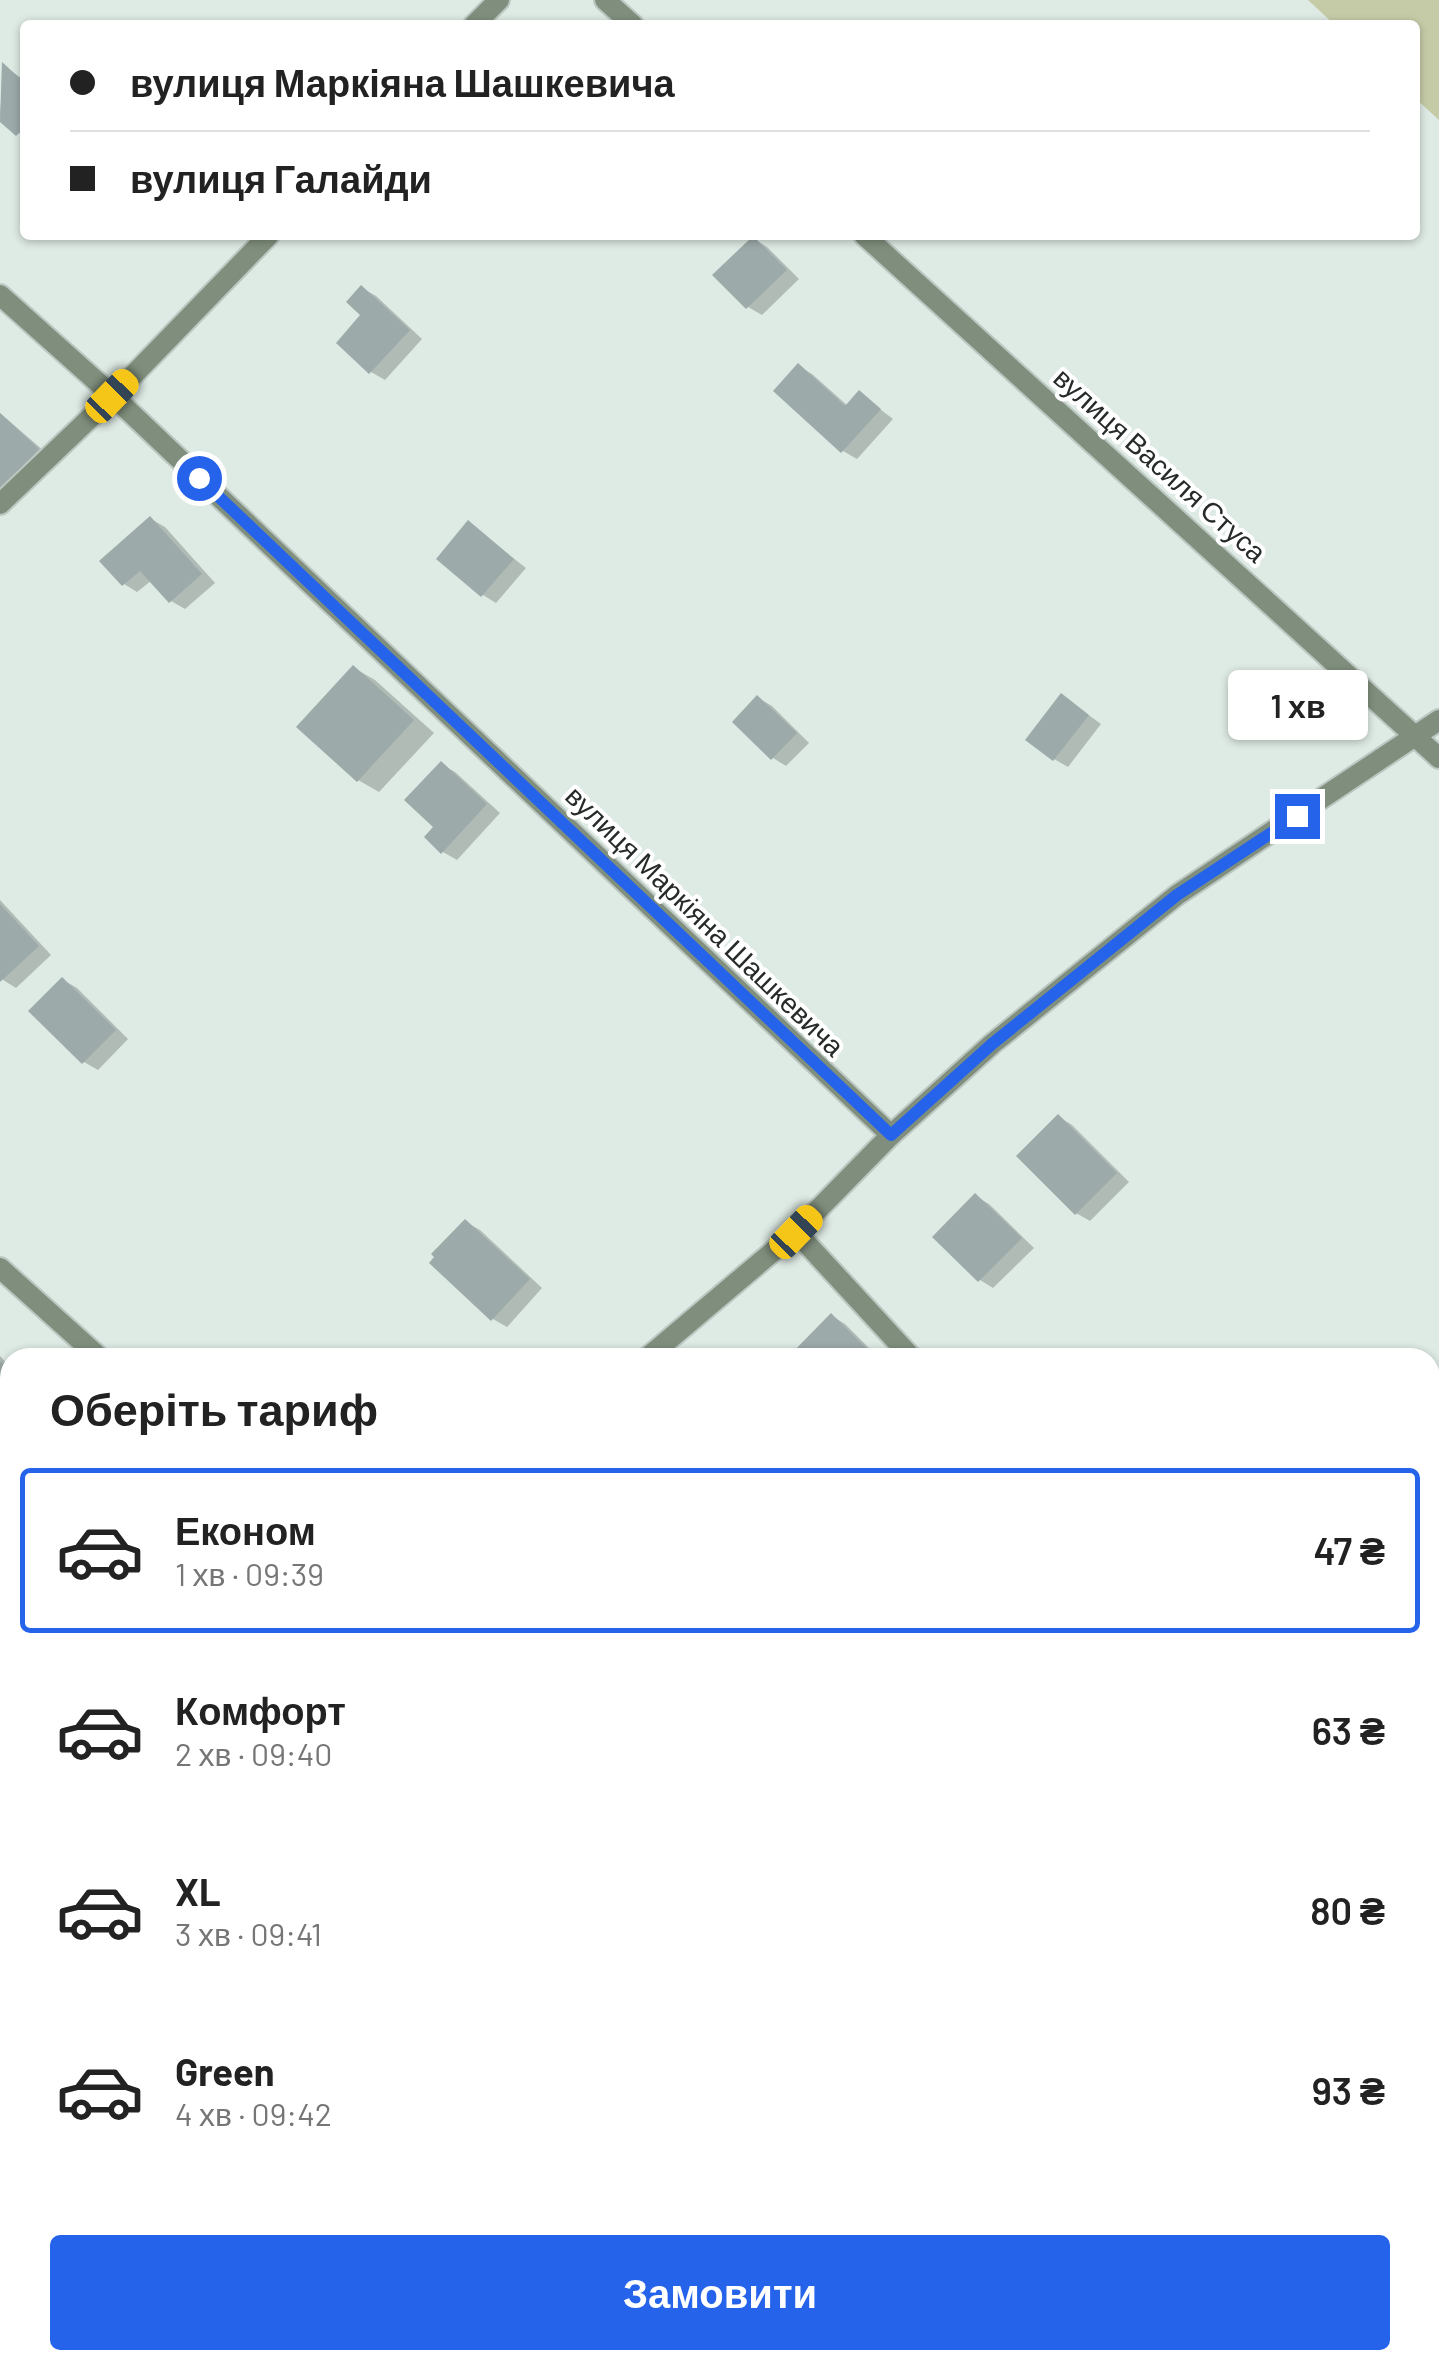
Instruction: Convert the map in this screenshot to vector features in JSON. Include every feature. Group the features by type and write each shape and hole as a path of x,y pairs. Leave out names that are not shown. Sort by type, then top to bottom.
{"street":[{"path":"479,20 499,0"},
{"path":"605,0 627,20"},
{"path":"0,504 264,240"},
{"name":"вулиця Василя Стуса","path":"870,240 1439,758"},
{"name":"вулиця Маркіяна Шашкевича","path":"0,294 891,1135"},
{"path":"659,1348 796,1232 891,1135 992,1044 1177,895 1439,720"},
{"path":"796,1232 903,1348"},
{"path":"0,1268 89,1348"}],"green space":[{"path":"1308,0 1439,0 1439,120 1420,103 1420,20 1330,20"}],"building":[{"path":"2,62 20,78 20,132 16,136 0,122"},
{"path":"749,240 757,240 787,270 746,309 712,275"},
{"path":"361,285 410,330 369,374 336,343 360,315 346,302"},
{"path":"798,363 845,406 859,390 881,409 841,453 773,391"},
{"path":"0,413 39,449 0,493"},
{"path":"150,516 202,574 169,603 140,571 122,586 99,561"},
{"path":"468,520 514,559 481,597 436,559"},
{"path":"353,665 414,720 357,782 296,727"},
{"path":"1061,693 1089,715 1053,761 1025,740"},
{"path":"757,695 797,733 771,760 732,722"},
{"path":"441,761 487,804 441,854 424,837 433,827 404,800"},
{"path":"0,904 39,946 0,982"},
{"path":"62,977 116,1030 82,1064 28,1011"},
{"path":"1058,1114 1117,1173 1075,1215 1016,1156"},
{"path":"975,1193 1022,1238 978,1282 932,1237"},
{"path":"465,1219 530,1279 491,1321 429,1263 434,1257 431,1254"},
{"path":"831,1313 866,1348 797,1348"}],"route":[{"path":"199,478 891,1135 992,1044 1177,895 1297,816"}]}
